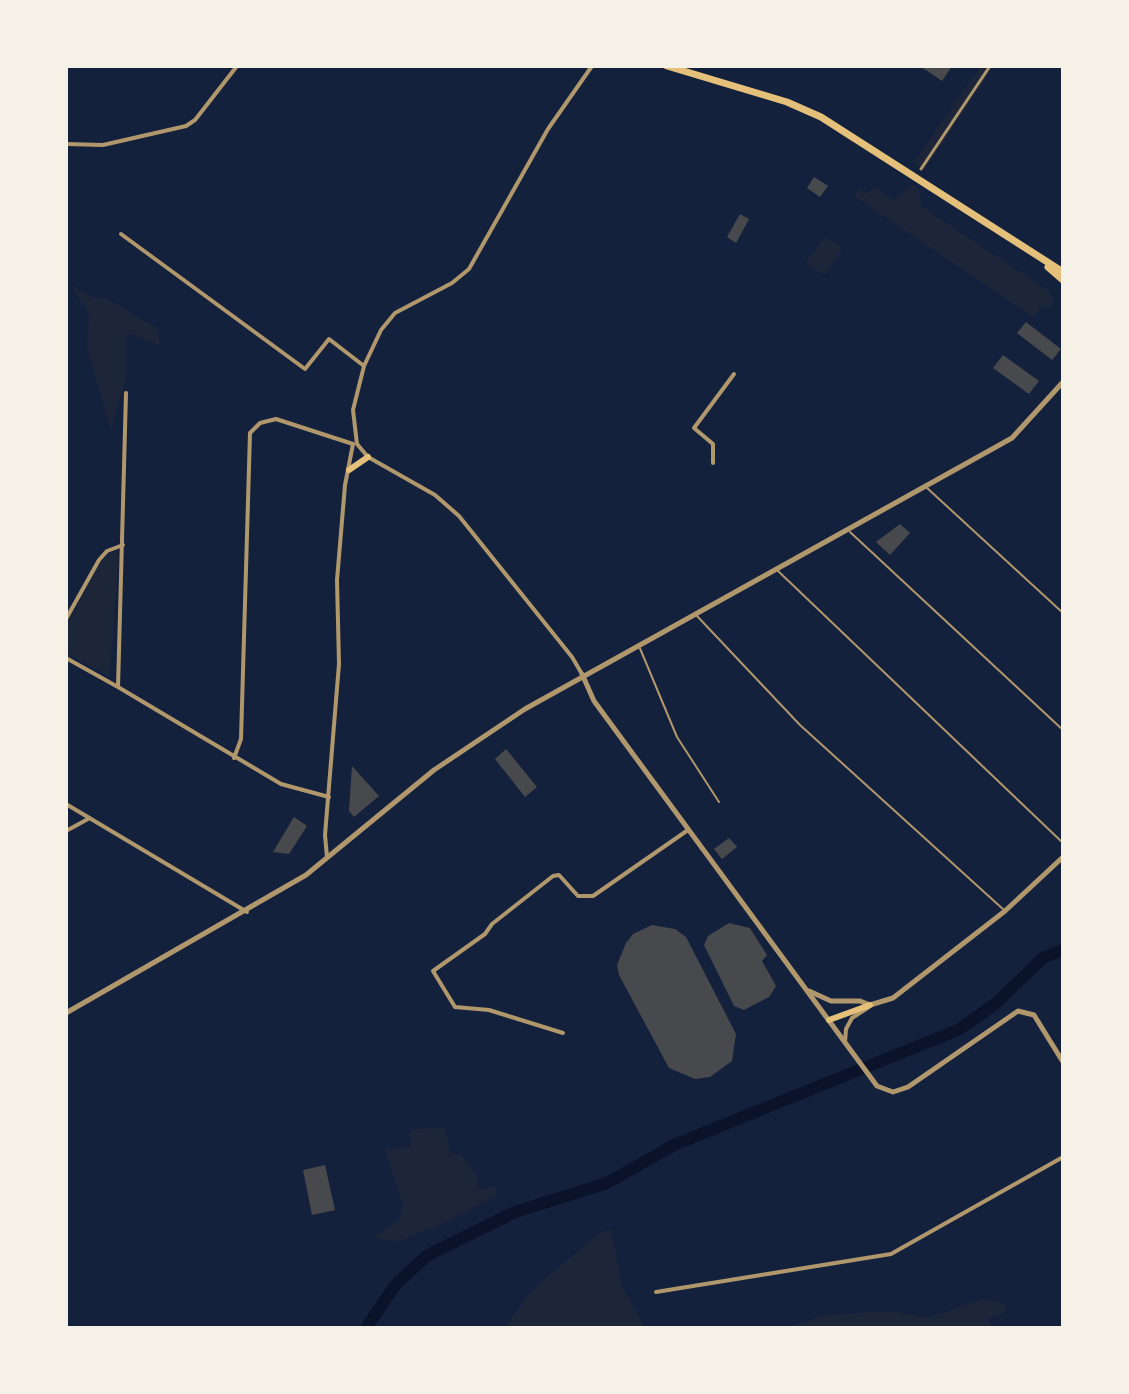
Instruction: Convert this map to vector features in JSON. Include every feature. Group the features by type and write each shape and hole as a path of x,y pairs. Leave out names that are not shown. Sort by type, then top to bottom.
{"main road":[{"path":"667,66 787,102 821,117 1063,272"},
{"path":"1037,258 1063,280"},
{"path":"349,470 368,457"},
{"path":"829,1020 870,1005"}],"street":[{"path":"66,144 103,145 186,126 195,120 237,66"},
{"path":"327,860 325,850 339,664 337,580 353,444 353,410 364,366 377,336 395,313 452,283 469,269 548,129 592,66"},
{"path":"921,169 990,66"},
{"path":"121,234 305,369 329,339 364,366"},
{"path":"713,463 713,444 694,428 734,374"},
{"path":"66,1013 247,912 327,860 453,756 582,674 696,615 1012,438 1063,382"},
{"path":"118,687 126,393"},
{"path":"234,758 241,739 250,433 260,423 276,419 353,444"},
{"path":"354,430 357,444 368,457 435,495 459,516 572,657 594,701 871,1077 885,1091 908,1087 997,1023 1024,1010 1034,1015 1063,1062"},
{"path":"66,619 99,560 107,551 123,545"},
{"path":"66,658 281,784 329,797"},
{"path":"66,804 247,912"},
{"path":"66,831 88,819"},
{"path":"563,1033 489,1010 455,1007 433,971 485,934 492,924 553,876 559,875 578,896 593,896 691,831"},
{"path":"847,1044 846,1029 852,1018 870,1005 893,998 924,977 1005,911 1063,857"},
{"path":"808,990 831,1001 860,1001 870,1005"},
{"path":"656,1292 891,1254 1063,1157"}],"lane":[{"path":"926,487 1063,613"},
{"path":"848,531 1063,730"},
{"path":"776,570 1063,843"},
{"path":"696,615 800,725 1005,911"},
{"path":"639,645 677,737 719,802"}],"shaded area":[{"path":"981,66 994,66 924,170 914,162"},
{"path":"913,185 919,189 922,207 1050,292 1054,304 1049,308 1040,307 1034,318 853,195 859,189 867,194 874,187 893,200"},
{"path":"825,236 843,248 825,275 806,263"},
{"path":"71,285 91,297 106,298 157,328 161,346 126,332 126,377 111,431 87,348 89,314"},
{"path":"109,553 119,553 110,676 66,653 66,627 100,563"},
{"path":"444,1127 451,1154 461,1155 476,1174 478,1189 496,1187 496,1196 439,1225 396,1242 374,1237 399,1220 403,1205 385,1149 411,1147 410,1130"},
{"path":"611,1229 622,1286 645,1328 504,1328 530,1292 598,1234"},
{"path":"982,1299 1004,1303 1006,1312 987,1319 994,1328 787,1328 824,1315 890,1311 928,1318"}],"building":[{"path":"920,66 952,66 942,81"},
{"path":"814,177 828,186 820,197 807,188"},
{"path":"740,214 749,219 736,243 727,237"},
{"path":"1026,322 1061,349 1052,360 1017,333"},
{"path":"1003,355 1039,381 1029,394 993,368"},
{"path":"900,524 910,533 890,555 876,542"},
{"path":"506,749 537,787 525,797 495,759"},
{"path":"352,766 379,796 354,817 349,811"},
{"path":"294,817 307,826 289,854 273,852"},
{"path":"729,838 737,847 722,859 714,849"},
{"path":"729,923 750,928 767,955 762,961 776,986 769,997 744,1010 734,1006 704,945 708,936"},
{"path":"652,925 675,929 686,937 736,1034 732,1061 710,1077 695,1079 669,1068 619,975 617,965 626,943 633,934"},
{"path":"325,1165 335,1210 312,1215 303,1170"}],"waterway":[{"path":"366,1328 396,1284 428,1255 515,1212 607,1183 674,1145 960,1029 995,1004 1044,957 1063,950"}]}
